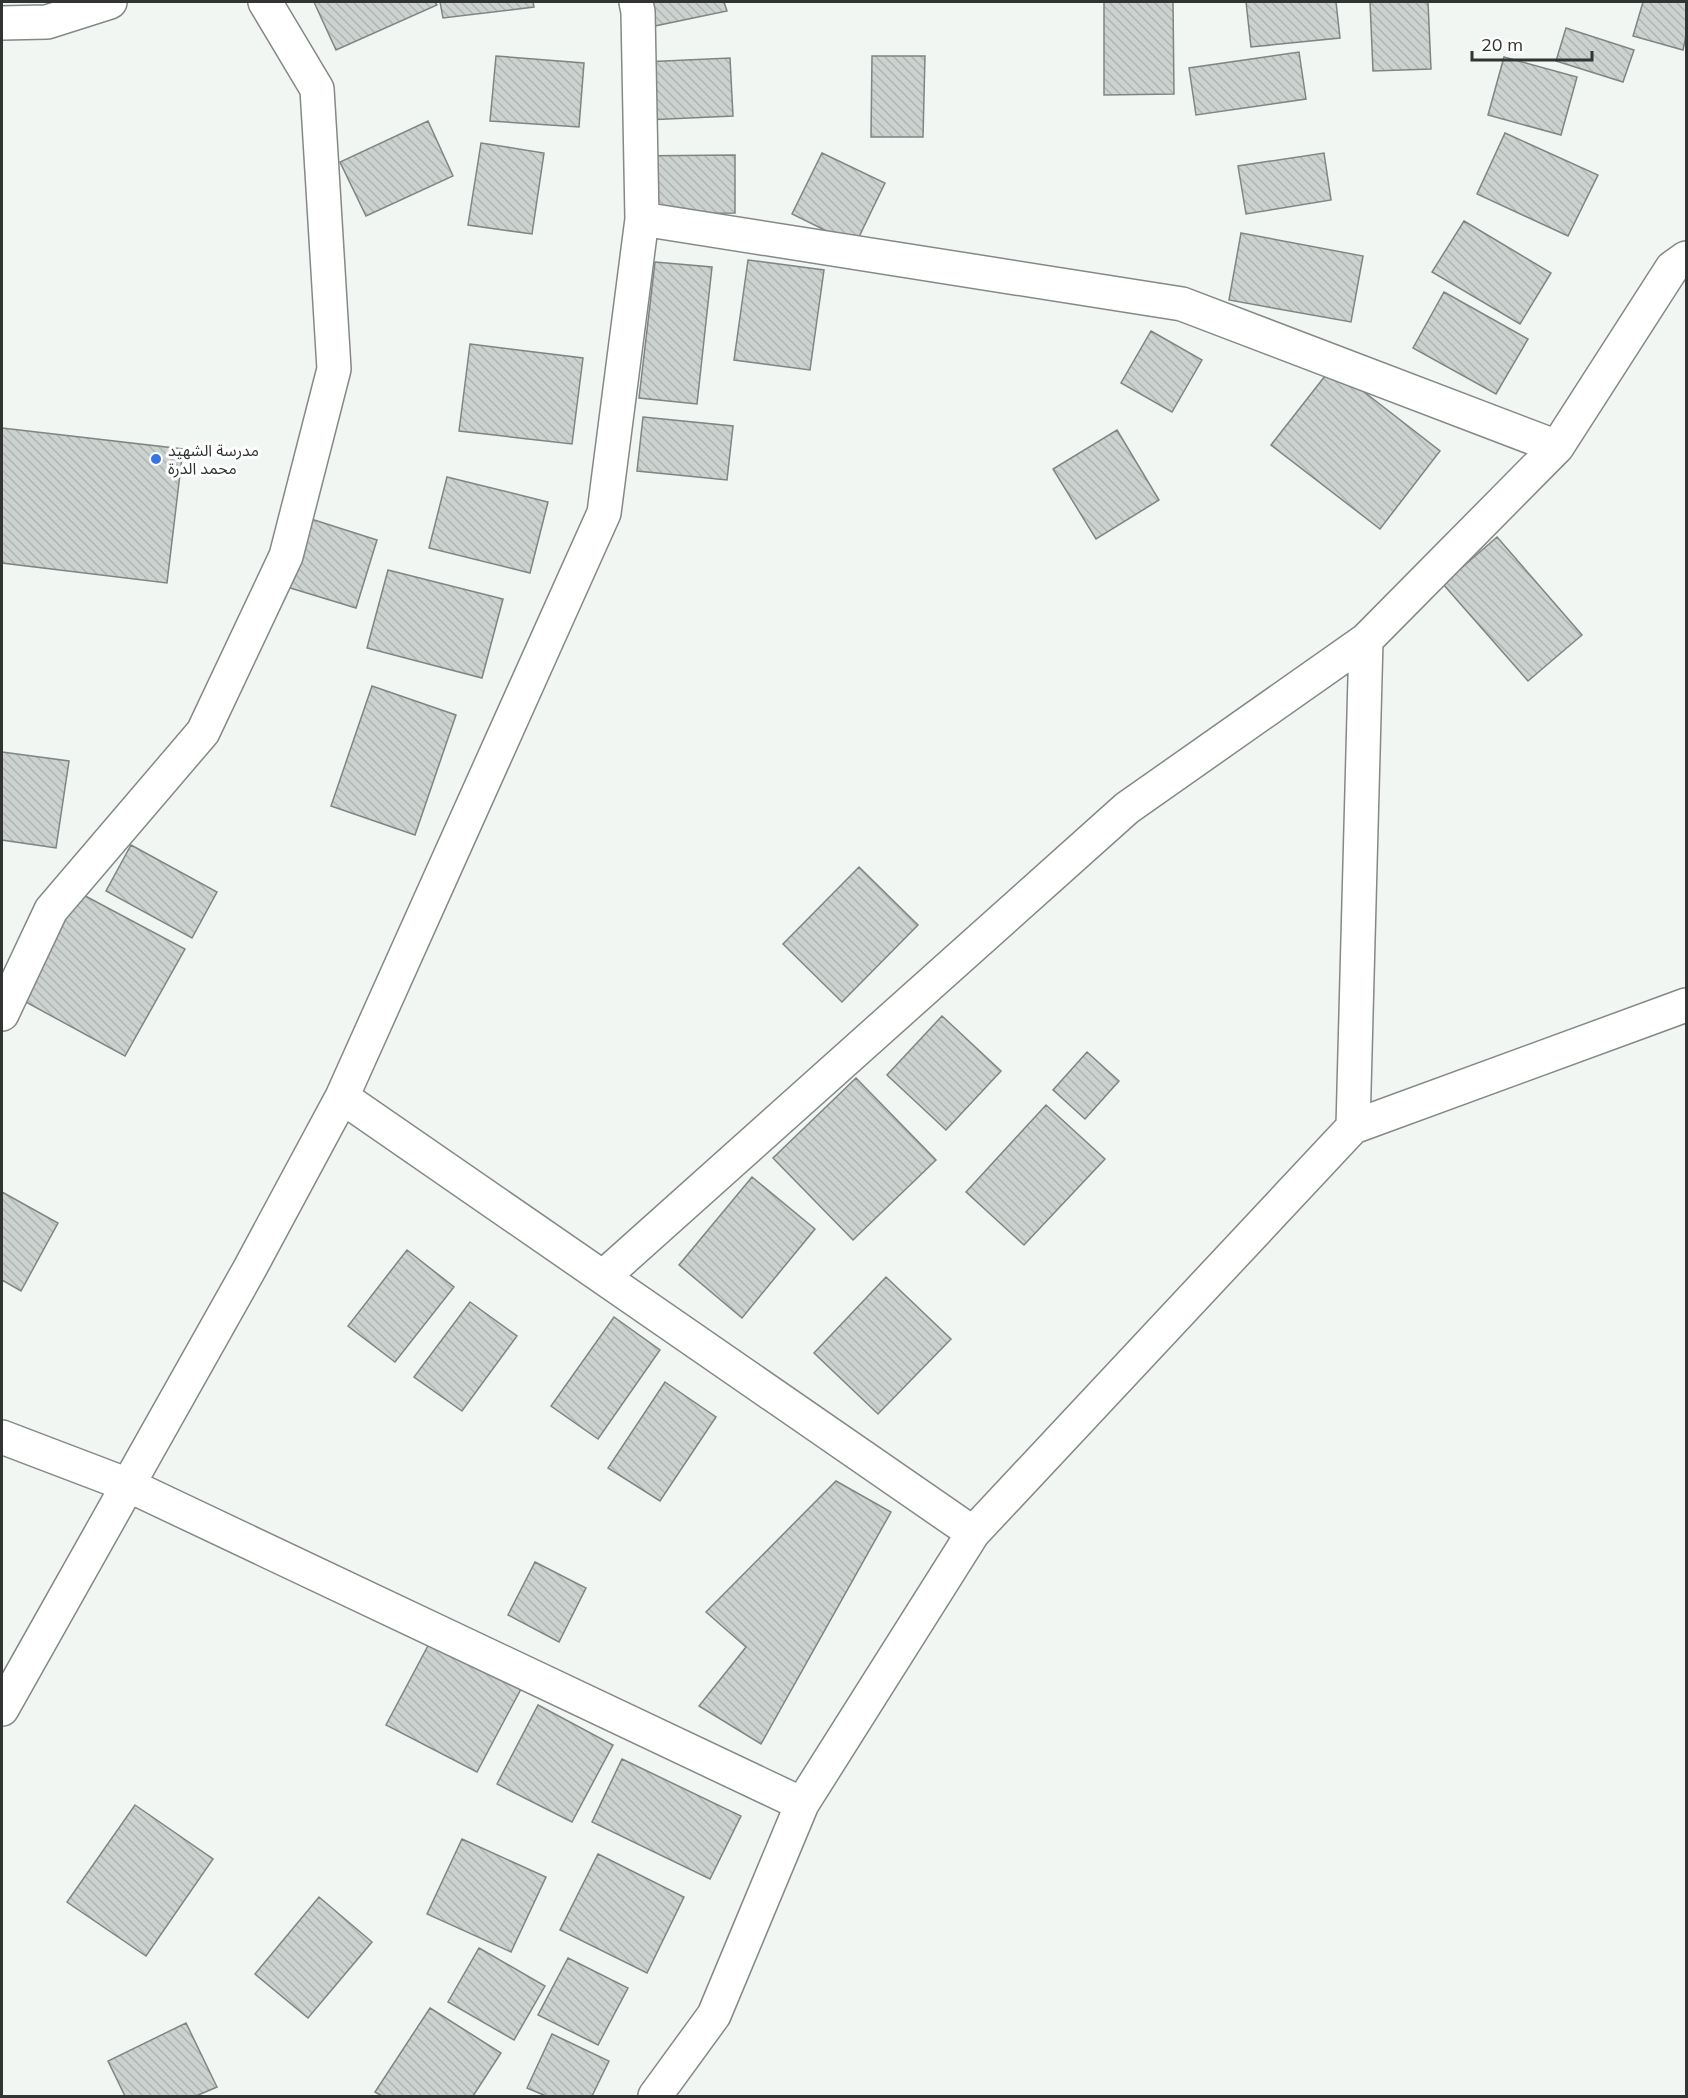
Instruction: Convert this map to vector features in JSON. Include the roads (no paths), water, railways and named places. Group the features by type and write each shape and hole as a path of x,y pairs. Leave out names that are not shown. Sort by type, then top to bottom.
{"street":[{"path":"2,23 47,22 110,2"},
{"path":"2,1014 51,910 203,732 286,556 334,369 317,89 265,2"},
{"path":"2,1709 249,1270 342,1097 604,513 642,219 636,2"},
{"path":"642,219 1182,303 1557,447"},
{"path":"603,1277 1127,808 1366,640 1557,447 1672,268 1686,258"},
{"path":"1353,1127 1366,640"},
{"path":"655,2097 714,2014 802,1804 973,1533 1353,1127 1686,1005"},
{"path":"342,1097 973,1533"},
{"path":"2,1437 128,1485 802,1804"}],"place":[{"name":"مدرسة الشهيد محمد الدرة","path":"156,459"}]}
